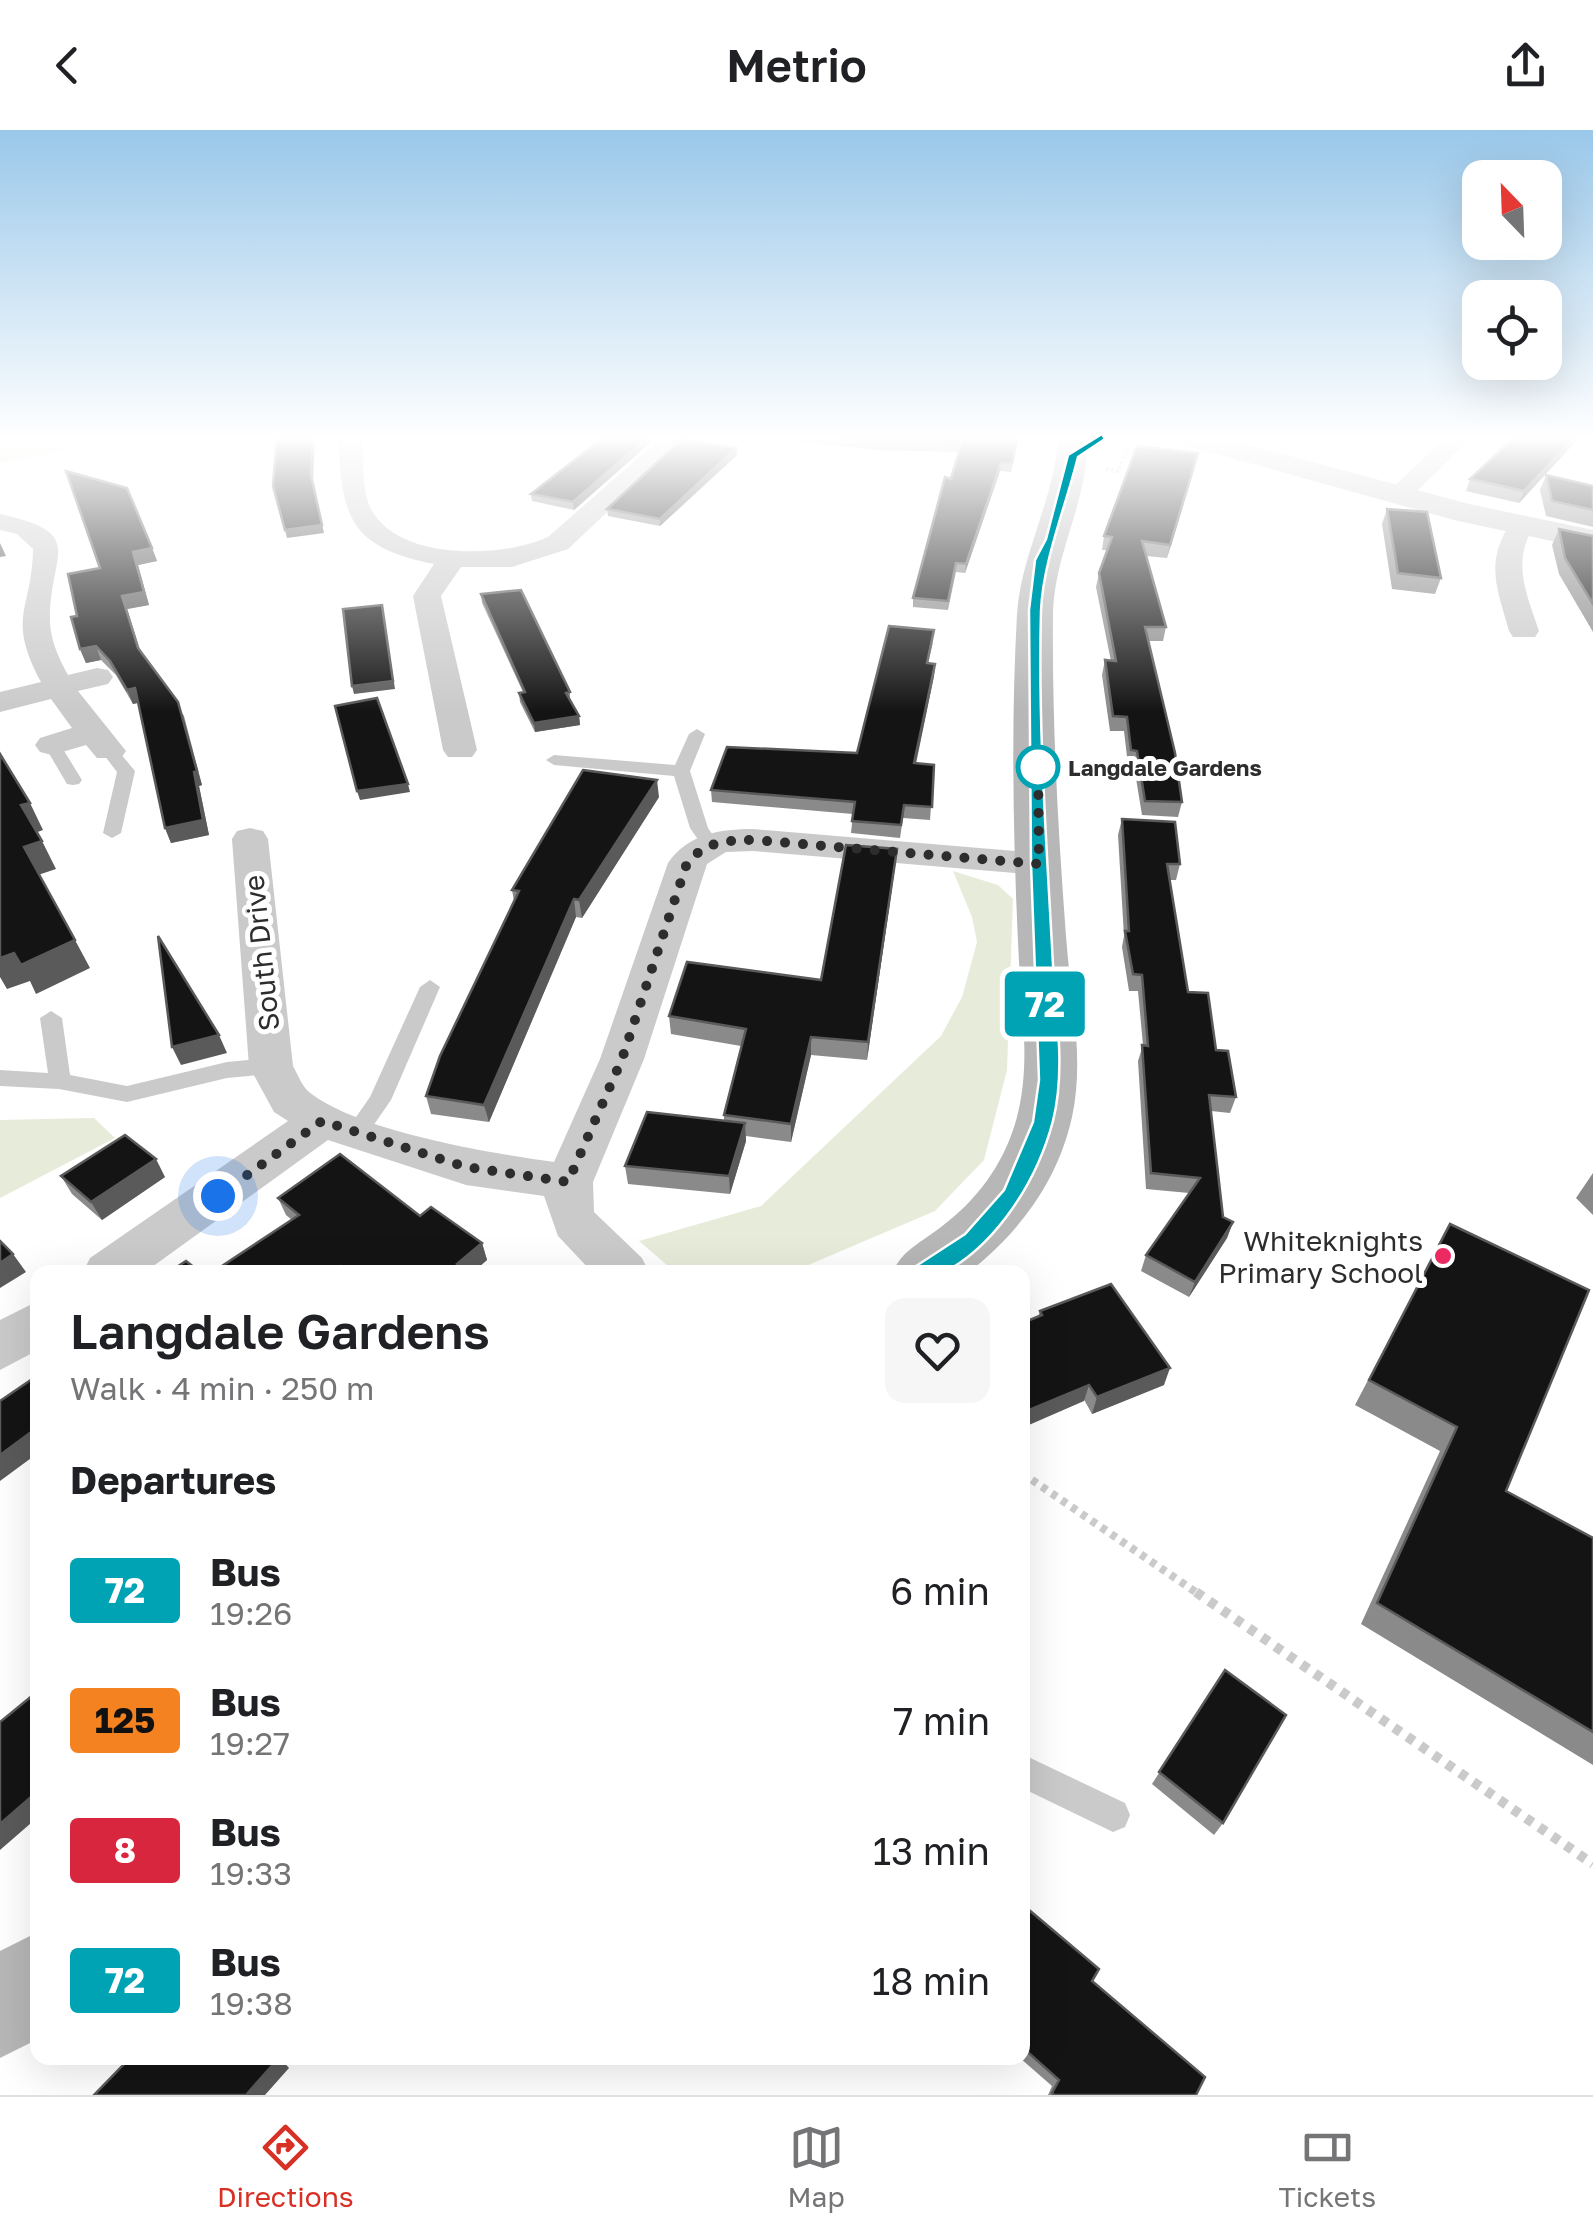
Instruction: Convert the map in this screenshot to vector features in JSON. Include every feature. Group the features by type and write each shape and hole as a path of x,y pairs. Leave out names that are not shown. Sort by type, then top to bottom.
{"main road":[{"path":"935,1265 973,1240 1012,1194 1043,1122 1049,1080 1039,864 1035,610 1040,560 1056,529"},
{"path":"0,2013 30,1984"}],"street":[{"path":"25,529 46,546 50,560 34,626 59,687 101,741"},
{"path":"372,529 412,548 454,558 509,562 540,555 575,529"},
{"path":"1519,529 1511,538 1504,558 1524,631"},
{"path":"1530,529 1593,540"},
{"path":"454,558 428,596 460,750"},
{"path":"0,702 97,677"},
{"path":"52,744 101,741"},
{"name":"South Drive","path":"250,839 271,1066"},
{"path":"617,1265 570,1218 565,1200 568,1182 622,1059 687,863 710,844 754,840 1039,864"},
{"path":"271,1066 290,1102 340,1125 466,1167 568,1182"},
{"path":"119,1265 340,1125"},
{"path":"0,1348 30,1327"}],"lane":[{"path":"697,734 681,771 699,828 710,844"},
{"path":"101,741 126,771 112,833"},
{"path":"52,744 73,780"},
{"path":"554,760 681,771"},
{"path":"340,1125 380,1100 430,987"},
{"path":"50,1018 59,1058 59,1081"},
{"path":"0,1078 59,1081 127,1094 226,1070 271,1066"},
{"path":"1030,1774 1113,1814"}],"path":[{"path":"1030,1478 1593,1864"}],"green space":[{"path":"953,871 998,885 1013,899 1007,1070 984,1160 935,1211 808,1265 667,1265 639,1241 761,1206 941,1036 962,997 977,942 972,917"},
{"path":"94,1118 115,1138 0,1198 0,1120"}],"building":[{"path":"86,529 144,529 152,548 133,552 144,592 122,596 138,648 178,702 197,771 194,772 203,820 165,828 135,688 127,690 96,646 80,649 71,617 77,616 68,574 100,568"},
{"path":"931,529 978,529 966,564 956,563 948,601 913,598"},
{"path":"1107,529 1175,529 1170,545 1142,541 1166,627 1145,627 1175,753 1182,802 1145,801 1137,751 1131,750 1127,717 1113,716 1105,660 1116,661 1099,573 1112,537 1104,536"},
{"path":"1390,529 1431,529 1441,578 1398,573"},
{"path":"1559,529 1593,536 1593,604 1565,558"},
{"path":"521,590 579,716 534,723 519,693 525,692 481,594"},
{"path":"382,605 393,681 352,686 343,609"},
{"path":"889,626 934,630 927,663 935,664 914,763 934,765 932,807 904,805 901,825 852,821 855,802 711,790 727,747 857,753"},
{"path":"377,698 408,784 357,791 335,706"},
{"path":"0,754 30,803 21,805 42,841 24,847 75,940 21,965 14,953 0,958"},
{"path":"583,770 657,780 579,900 574,899 484,1105 426,1096 440,1056 519,891 512,890"},
{"path":"1122,819 1175,822 1180,864 1167,864 1188,992 1208,993 1216,1050 1228,1051 1236,1097 1209,1095 1223,1217 1233,1222 1195,1282 1146,1255 1200,1178 1151,1173 1142,1045 1148,1046 1142,975 1133,974 1125,931 1129,931"},
{"path":"846,845 897,849 868,1042 811,1037 791,1124 724,1115 746,1029 669,1016 687,962 821,980"},
{"path":"158,936 219,1035 172,1047"},
{"path":"647,1112 745,1123 729,1176 625,1166"},
{"path":"125,1135 156,1159 91,1202 61,1176"},
{"path":"340,1154 420,1216 431,1207 482,1243 458,1265 224,1265 299,1215 278,1198"},
{"path":"1450,1224 1589,1290 1506,1491 1593,1538 1593,1732 1377,1603 1457,1427 1369,1380"},
{"path":"0,1241 13,1254 0,1263"},
{"path":"1111,1284 1170,1368 1097,1397 1089,1385 1030,1410 1030,1320 1042,1315 1040,1311"},
{"path":"30,1380 30,1433 0,1455 0,1401"},
{"path":"1225,1670 1286,1715 1223,1823 1159,1772"},
{"path":"30,1698 30,1798 0,1824 0,1722"},
{"path":"1030,1911 1099,1969 1092,1981 1205,2077 1196,2095 1054,2095 1059,2080 1030,2054"},
{"path":"123,2065 272,2065 246,2095 94,2095"}],"bus line":[{"name":"72","path":"935,1265 973,1240 1012,1194 1043,1122 1049,1080 1039,864 1035,610 1040,560 1055,529"}],"place":[{"name":"Langdale Gardens","path":"1038,767"},
{"name":"Whiteknights Primary School","path":"1443,1256"}],"route":[{"path":"218,1196 322,1121 466,1167 568,1182 622,1059 687,863 696,852 710,844 754,840 1039,864 1038,756 1038,767"}]}
